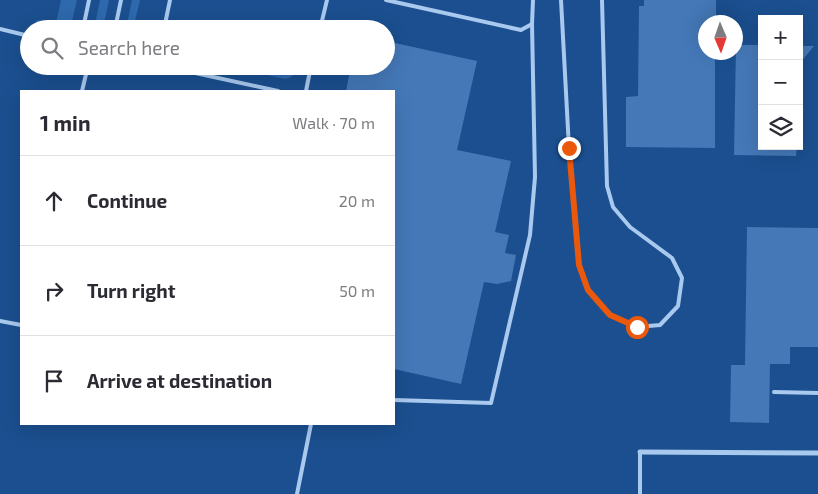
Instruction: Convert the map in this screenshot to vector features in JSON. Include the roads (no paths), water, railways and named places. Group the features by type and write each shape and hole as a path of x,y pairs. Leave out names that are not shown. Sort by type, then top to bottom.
{"street":[{"path":"640,452 818,453"}],"lane":[{"path":"85,20 90,0"},
{"path":"117,20 121,0"},
{"path":"166,20 170,0"},
{"path":"322,20 327,0"},
{"path":"386,0 521,30 532,24"},
{"path":"395,400 490,403 530,234 535,177 533,0"},
{"path":"561,0 568,129 579,265 588,290 610,315 637,327 660,325 678,306 682,278 672,258 630,227 613,207 607,186 602,0"},
{"path":"0,29 20,34"},
{"path":"82,90 86,75"},
{"path":"204,75 273,90"},
{"path":"306,90 309,75"},
{"path":"0,321 20,325"},
{"path":"774,392 818,393"},
{"path":"297,494 312,425"},
{"path":"640,452 640,494"}]}
